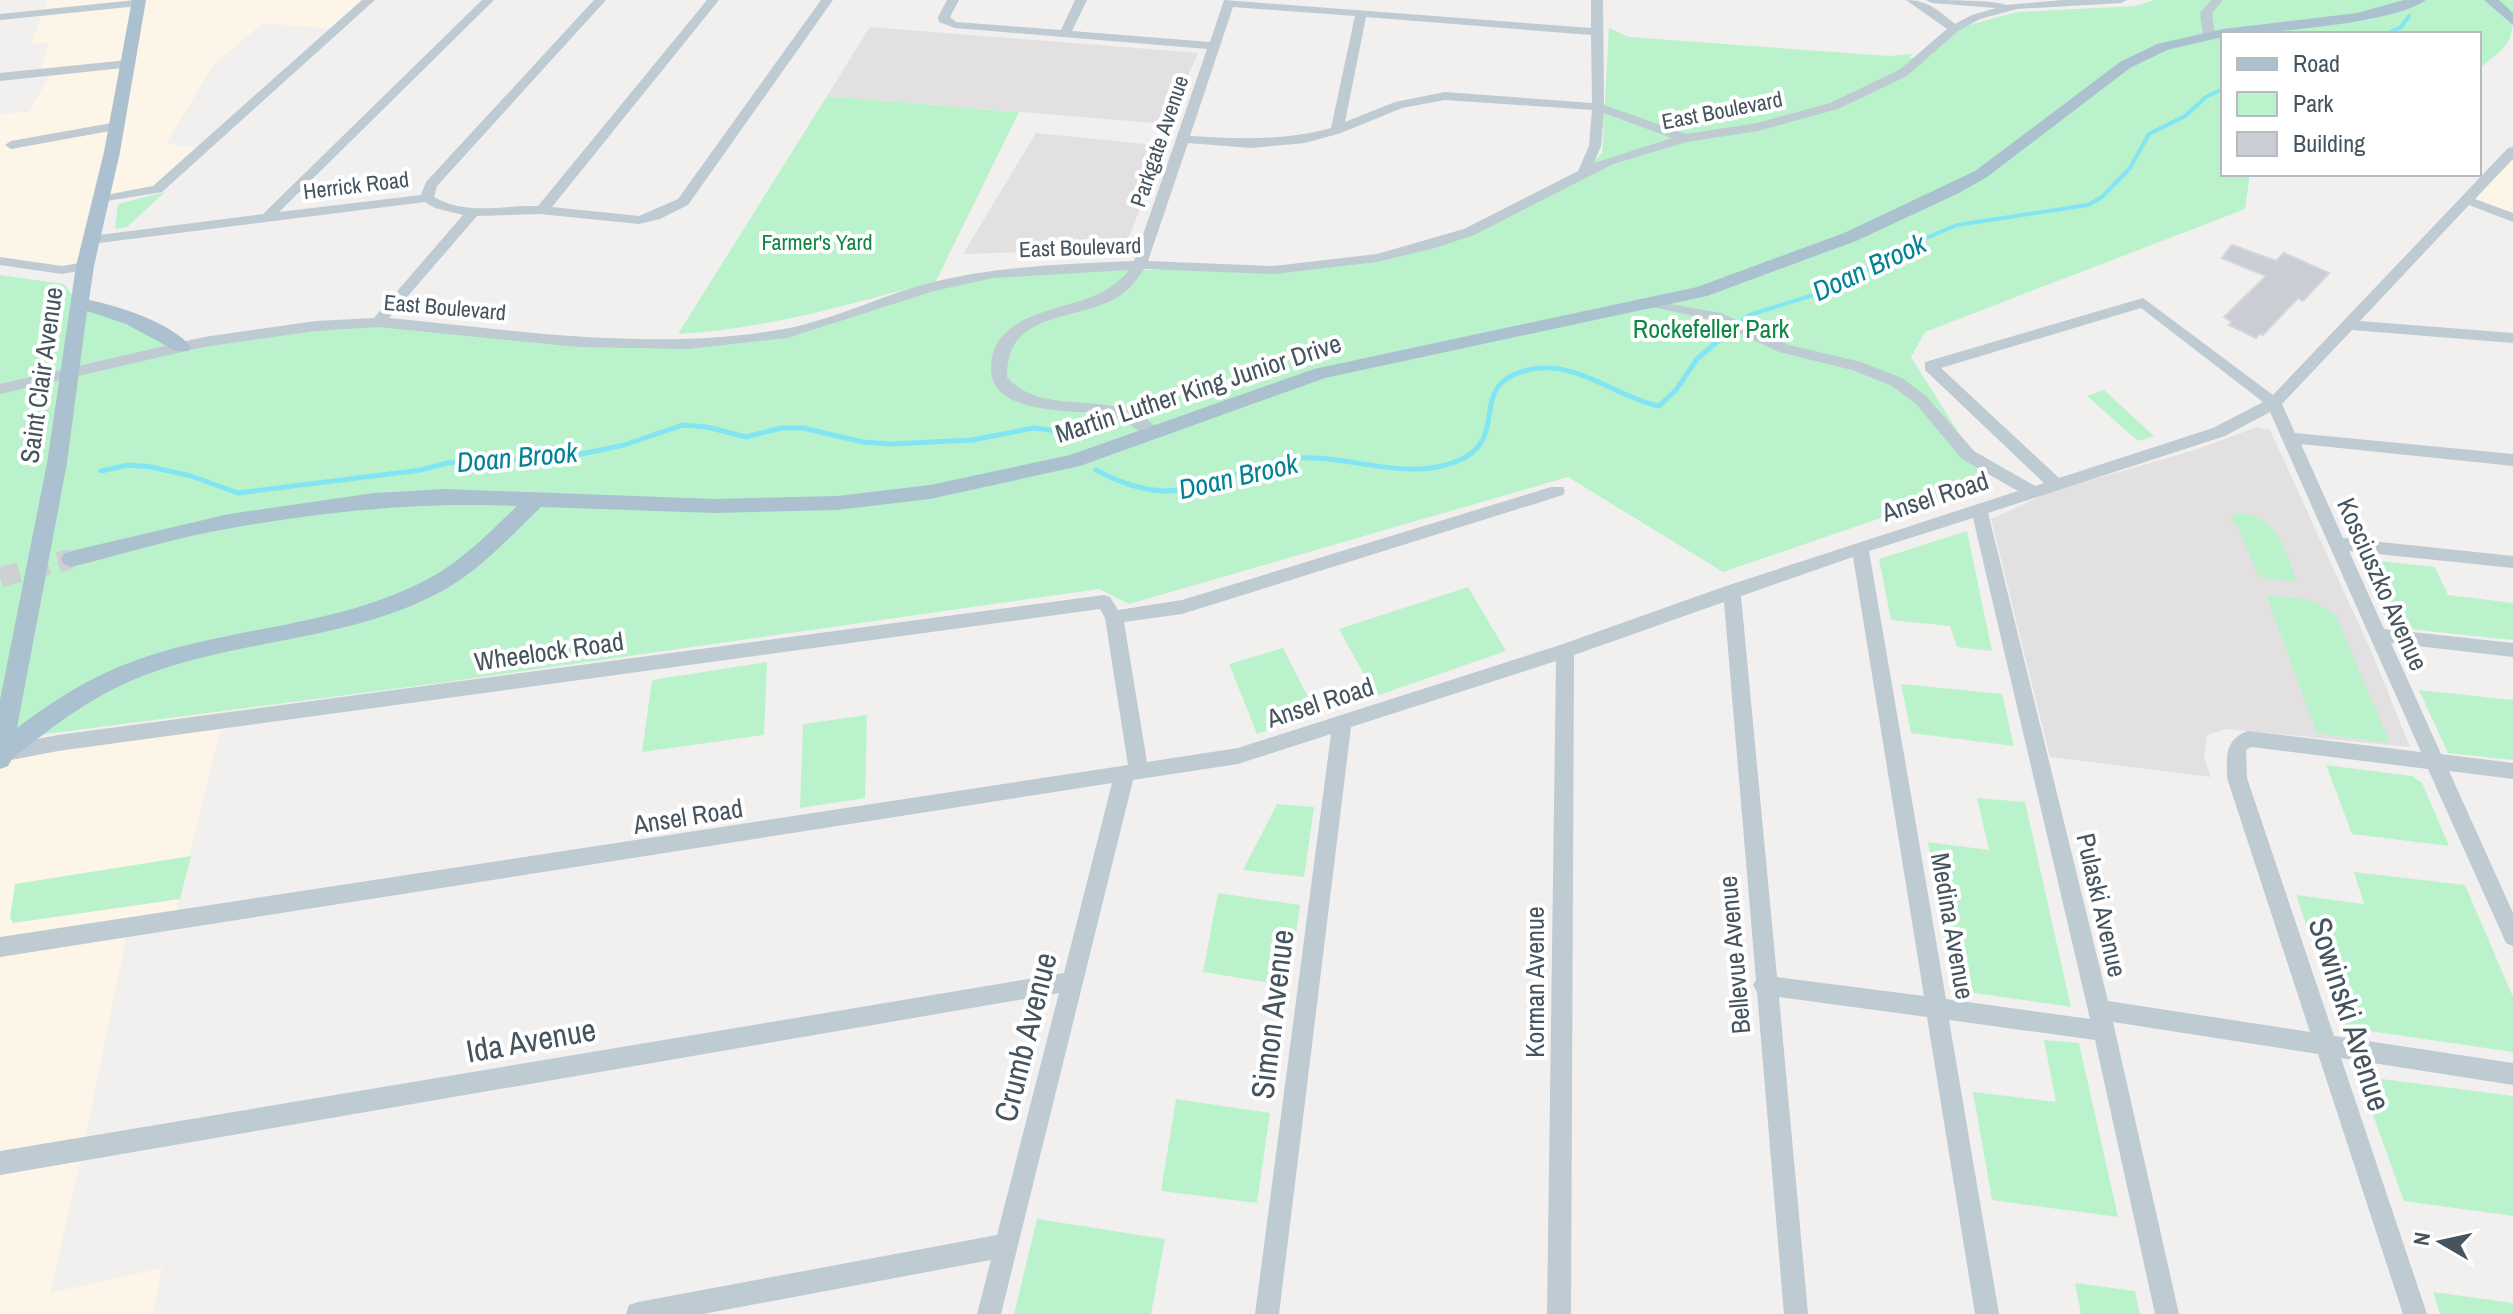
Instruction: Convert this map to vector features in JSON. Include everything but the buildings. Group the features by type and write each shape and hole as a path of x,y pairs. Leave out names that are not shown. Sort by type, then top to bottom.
{"main road":[{"name":"Martin Luther King Junior Drive","path":"2235,32 2340,20 2419,0"},
{"path":"2491,0 2513,21"},
{"name":"Saint Clair Avenue","path":"0,756 57,463 85,266 117,126 139,1"},
{"name":"Martin Luther King Junior Drive","path":"71,559 205,526 314,507 431,497 730,506 837,503 930,492 1073,461 1321,373 1712,288 1850,237 1981,174 2125,65 2166,46 2221,34"},
{"path":"79,304 100,307 134,319 182,347"},
{"path":"0,756 72,700 132,672 350,618 413,596 466,564 537,499"}],"street":[{"path":"100,200 157,189 369,0"},
{"path":"269,215 488,0"},
{"path":"427,198 431,185 600,0"},
{"path":"542,210 713,0"},
{"name":"Herrick Road","path":"91,240 269,215 427,198 442,206 472,214 507,208 639,220 671,210 683,202 827,0"},
{"path":"953,0 944,17 945,22 1214,46"},
{"path":"1065,34 1081,0"},
{"path":"1584,171 1595,146 1598,107 1597,0"},
{"path":"1912,0 1927,7 1954,29"},
{"path":"1932,0 2017,6"},
{"name":"East Boulevard","path":"0,389 182,347 271,331 378,322 578,342 688,344 787,333 931,287 978,276 1038,269 1140,265 1262,270 1326,266 1377,258 1469,232 1534,201 1584,171 1618,158 1685,138 1758,127 1834,106 1903,73 1954,29 1976,17 2017,6 2121,0"},
{"path":"2209,35 2206,13 2217,0"},
{"path":"0,17 139,1"},
{"path":"1230,2 1598,32"},
{"name":"Parkgate Avenue","path":"1154,434 1138,417 1124,412 1027,400 1008,389 998,373 1002,349 1022,327 1043,315 1110,295 1127,283 1140,265 1230,2"},
{"path":"1337,130 1361,14"},
{"path":"0,77 128,64"},
{"path":"1182,139 1273,143 1305,139 1337,130 1399,105 1434,97 1477,96 1598,107 1685,138"},
{"path":"11,145 117,126"},
{"name":"Ansel Road","path":"0,947 1238,756 1565,651 1732,591 2031,491 2219,432 2274,403 2513,151"},
{"path":"2467,200 2513,218"},
{"path":"378,322 472,214"},
{"path":"0,261 62,270 85,266"},
{"path":"1712,288 1721,318"},
{"path":"1653,303 1721,318 1752,336 1784,349 1856,366 1897,382 1921,400 1968,455 2031,491"},
{"name":"Kosciuszko Avenue","path":"2055,484 1930,366 2143,303 2274,403 2513,936"},
{"path":"2349,325 2513,338"},
{"path":"2290,438 2513,460"},
{"name":"Wheelock Road","path":"0,756 58,743 1109,610 1182,607 1557,491"},
{"name":"Pulaski Avenue","path":"1979,510 2101,1021 2167,1314"},
{"path":"2336,543 2513,562"},
{"name":"Medina Avenue","path":"1860,548 1987,1314"},
{"name":"Bellevue Avenue","path":"1732,591 1764,985 1796,1314"},
{"name":"Crumb Avenue","path":"989,1314 1073,981 1131,774 1109,610"},
{"path":"2378,635 2513,650"},
{"name":"Korman Avenue","path":"1559,1314 1565,651"},
{"name":"Simon Avenue","path":"1267,1314 1342,722"},
{"name":"Sowinski Avenue","path":"2415,1314 2237,778 2237,746 2248,739 2435,761"},
{"path":"2435,761 2513,771"},
{"name":"Ida Avenue","path":"0,1163 1073,981"},
{"path":"1764,985 1938,1008 2101,1021 2327,1047 2513,1074"},
{"path":"638,1314 1005,1245"}],"shaded area":[{"path":"47,0 369,0 336,29 263,23 214,64 166,144 203,148 157,189 100,200 85,266 62,270 0,261 0,114 29,112 52,72 39,73 50,42 31,44"},
{"path":"870,27 1198,53 1166,124 827,96"},
{"path":"1036,133 1165,146 1124,249 963,254"},
{"path":"2513,151 2513,218 2467,200"},
{"path":"2257,427 2270,430 2372,653 2410,747 2226,729 2207,735 2204,757 2211,777 2050,757 1991,519 2050,492 2195,450"},
{"path":"222,721 174,920 128,928 50,1293 162,1268 153,1314 0,1314 0,759"}],"green space":[{"name":"Rockefeller Park","path":"2154,0 2513,0 2509,40 2481,67 2481,32 2221,32 2221,176 2250,176 2245,209 1925,332 1911,357 1989,481 1723,572 1568,477 1129,604 1099,589 440,683 46,734 1,754 0,759 0,275 64,284 79,304 182,347 316,326 414,326 620,345 754,339 900,297 1023,270 1274,270 1377,258 1480,227 1584,171 1602,153 1609,28 1629,37 1889,56 1913,54 1909,58 1919,59 1954,29 2017,12 2135,6"},
{"name":"Farmer's Yard","path":"827,96 1019,112 936,281 777,321 678,334"},
{"path":"165,192 127,227 115,229 118,204"},
{"path":"2104,390 2154,436 2138,441 2087,396"},
{"path":"2239,513 2263,521 2271,528 2284,547 2297,582 2259,577 2238,527 2231,521 2232,516"},
{"path":"1967,531 1992,651 1957,647 1950,626 1891,620 1879,559"},
{"path":"2360,559 2435,567 2448,595 2513,603 2513,640 2389,627"},
{"path":"1468,587 1506,651 1376,696 1339,629"},
{"path":"2266,595 2311,600 2336,615 2390,743 2317,733"},
{"path":"1283,648 1317,715 1257,734 1229,664"},
{"path":"767,662 764,735 642,752 652,680"},
{"path":"1901,684 2002,694 2014,746 1911,733"},
{"path":"2419,690 2513,700 2513,760 2448,753"},
{"path":"867,715 865,798 800,808 803,724"},
{"path":"2326,765 2412,776 2422,783 2449,846 2352,834"},
{"path":"1977,798 2025,802 2071,1007 1954,990 1928,842 1989,850"},
{"path":"1277,804 1314,807 1304,877 1243,870"},
{"path":"191,856 180,899 13,923 10,918 15,884"},
{"path":"2354,872 2465,885 2513,997 2513,1052 2342,1027 2296,895 2364,904"},
{"path":"1218,893 1300,905 1288,986 1203,972"},
{"path":"2044,1040 2079,1043 2118,1217 1992,1200 1973,1092 2056,1102"},
{"path":"2359,1076 2513,1096 2513,1216 2404,1201"},
{"path":"1176,1099 1270,1113 1257,1203 1161,1191"},
{"path":"1037,1219 1165,1239 1151,1314 1014,1314"},
{"path":"2075,1283 2135,1291 2140,1314 2081,1314"},
{"path":"2433,1292 2513,1303 2513,1314 2440,1314"}],"waterway":[{"name":"Doan Brook","path":"2390,32 2401,27 2409,16"},
{"name":"Doan Brook","path":"1730,331 1749,315 1836,288 1910,245 1957,225 2088,205 2102,197 2130,168 2149,134 2185,116 2206,97 2221,90"},
{"name":"Doan Brook","path":"1096,470 1129,485 1165,491 1215,482 1262,465 1295,458 1402,469 1444,466 1464,458 1477,448 1485,435 1493,396 1500,385 1512,376 1532,369 1565,370 1659,406 1676,390 1697,359 1732,329"},
{"name":"Doan Brook","path":"101,471 128,465 151,467 191,476 238,493 421,470 447,463 567,457 624,445 683,425 707,427 746,437 781,428 803,428 863,442 891,444 972,440 1034,428 1058,431 1072,440"}],"tunnel":[{"path":"0,577 71,559"}]}
